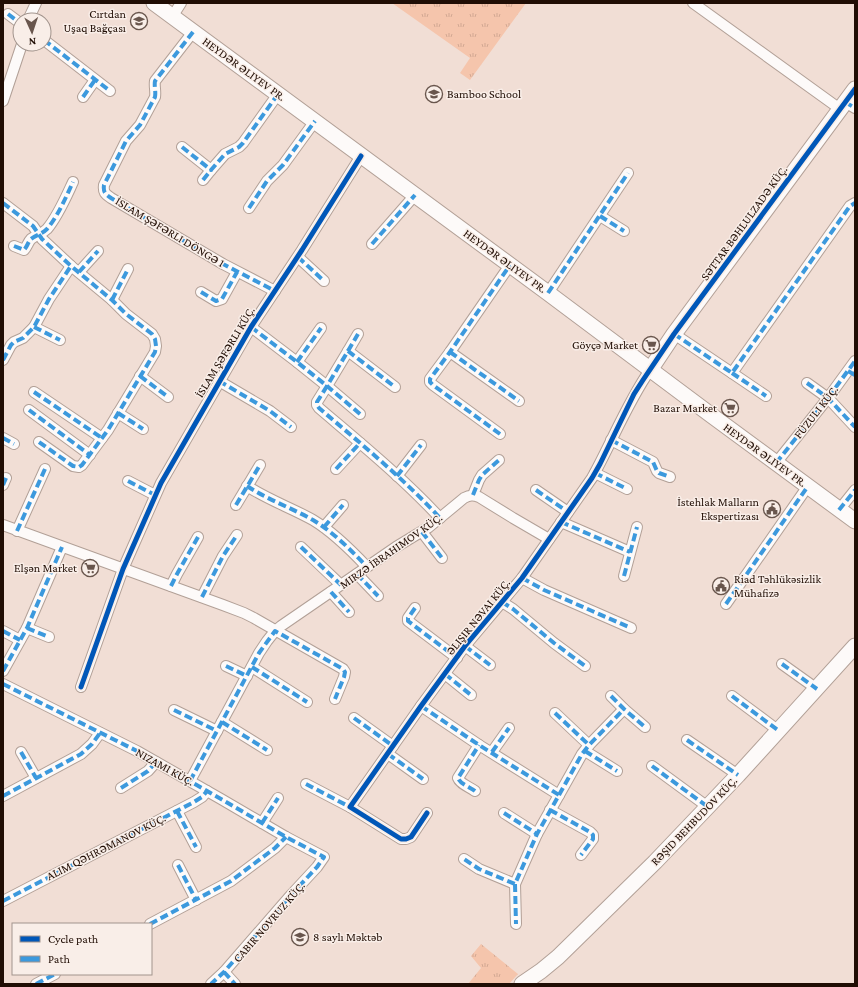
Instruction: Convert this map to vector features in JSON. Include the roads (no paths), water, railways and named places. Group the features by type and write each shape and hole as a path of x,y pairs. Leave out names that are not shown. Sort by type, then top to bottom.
{"main road":[{"name":"HEYDƏR ƏLIYEV PR.","path":"154,3 855,521"},
{"name":"SƏTTAR BƏHLULZADƏ KÜÇ.","path":"650,370 674,334 847,106 855,89"},
{"name":"RƏŞID BEHBUDOV KÜÇ.","path":"522,984 542,971 558,957 655,862 738,775 855,646"}],"street":[{"path":"172,17 181,3"},
{"path":"693,3 847,106"},
{"path":"8,14 12,17"},
{"name":"İSLAM ŞƏFƏRLI DÖNGƏ 1","path":"193,32 155,81 155,97 140,125 126,141 103,189 111,198 237,272 275,291"},
{"path":"52,46 110,91"},
{"path":"3,101 19,52"},
{"path":"83,96 95,80"},
{"path":"203,180 225,154 240,147 278,94"},
{"path":"249,208 267,181 283,166 315,121"},
{"path":"182,147 211,170"},
{"name":"İSLAM ŞƏFƏRLI KÜÇ.","path":"81,687 123,569 155,496 167,473 251,327 362,156"},
{"path":"548,293 628,173"},
{"path":"14,246 24,250 32,238 39,235 48,227 54,219 73,182"},
{"path":"372,244 415,195"},
{"path":"3,203 30,224 46,243 126,314 152,334 155,339 156,346 154,352 118,413 90,456 82,465 76,467 39,442"},
{"path":"732,373 850,206 855,203"},
{"path":"600,216 624,230"},
{"path":"79,272 98,251"},
{"path":"298,256 324,281"},
{"path":"500,434 433,385 430,382 430,379 510,265"},
{"path":"3,360 11,345 23,338 34,327 49,299 71,266"},
{"path":"112,300 128,269"},
{"path":"201,292 216,301 222,299 237,272"},
{"path":"34,327 60,340"},
{"path":"251,327 297,362 360,414"},
{"path":"297,362 322,328"},
{"path":"358,334 317,402 317,405 397,476 440,518"},
{"path":"674,334 766,396"},
{"path":"348,351 395,387"},
{"path":"450,352 518,402"},
{"name":"FÜZULI KÜÇ.","path":"776,463 828,398 852,373 855,361"},
{"name":"ƏLIŞIR NƏVAI KÜÇ.","path":"350,807 465,646 522,578 595,473 634,394 650,370"},
{"path":"140,376 168,397"},
{"path":"219,381 270,411 291,427"},
{"path":"807,383 828,398 855,427"},
{"path":"34,392 102,438"},
{"path":"29,410 90,456"},
{"path":"118,413 143,429"},
{"path":"3,438 14,444"},
{"path":"611,440 653,462 659,473 670,477"},
{"path":"336,469 360,443"},
{"path":"397,476 421,445"},
{"path":"499,460 482,475 473,495 479,497 549,539"},
{"path":"236,504 260,465"},
{"path":"17,531 45,469"},
{"path":"595,473 627,489"},
{"path":"128,481 155,496"},
{"path":"247,486 324,527 367,567"},
{"path":"726,604 808,486"},
{"path":"536,490 568,512"},
{"path":"839,510 855,490"},
{"name":"MIRZƏ İBRAHIMOV KÜÇ.","path":"190,781 259,653 275,631 396,547 422,532 464,498 473,495"},
{"path":"324,527 343,505"},
{"path":"561,522 630,552"},
{"path":"3,525 244,613 342,669 345,672 344,677 335,699"},
{"path":"624,576 637,527"},
{"path":"422,532 442,558"},
{"path":"202,597 223,556 236,535"},
{"path":"171,586 198,537"},
{"path":"3,671 27,628 62,547"},
{"path":"301,547 341,586"},
{"path":"357,574 378,596"},
{"path":"522,578 544,590 631,628"},
{"path":"331,592 349,612"},
{"path":"502,602 585,666"},
{"path":"415,608 408,618 408,621 457,658"},
{"path":"27,628 49,637"},
{"path":"3,631 20,640"},
{"path":"465,646 490,665"},
{"path":"782,664 817,689"},
{"path":"226,666 249,671 307,702"},
{"path":"445,674 470,695"},
{"name":"NIZAMI KÜÇ.","path":"5,687 137,751 286,837 324,857"},
{"path":"611,696 644,727"},
{"path":"732,696 778,731"},
{"path":"421,706 479,745 559,795"},
{"path":"516,924 515,884 537,834 587,748 624,709"},
{"path":"174,710 217,731"},
{"path":"555,714 587,748 617,771"},
{"path":"354,718 424,779"},
{"path":"222,722 267,750"},
{"path":"492,752 508,728"},
{"path":"3,796 81,754 92,744 100,733"},
{"path":"687,740 738,775"},
{"path":"475,791 462,783 458,778 479,745"},
{"path":"21,752 36,778"},
{"path":"121,788 148,771 156,762"},
{"path":"652,766 708,807"},
{"path":"306,784 350,807 401,839 411,837 427,813"},
{"name":"ALIM QƏHRƏMANOV KÜÇ.","path":"3,901 194,802 202,797 207,791"},
{"path":"262,823 278,798"},
{"path":"550,810 593,835 593,838 581,855"},
{"path":"176,811 196,847"},
{"path":"504,814 537,834"},
{"path":"152,923 231,881 275,848 286,837"},
{"name":"CABIR NOVRUZ KÜÇ.","path":"211,984 224,972 317,867 324,857"},
{"path":"464,859 479,869 515,884"},
{"path":"178,865 196,900"},
{"path":"224,972 235,984"},
{"path":"36,984 53,975"}],"place":[{"name":"Cırtdan Uşaq Bağçası","path":"139,21"},
{"name":"Bamboo School","path":"434,94"},
{"name":"Göyçə Market","path":"651,345"},
{"name":"Bazar Market","path":"730,408"},
{"name":"İstehlak Malların Ekspertizası","path":"772,509"},
{"name":"Elşən Market","path":"90,568"},
{"name":"Riad Təhlükəsizlik Mühafizə","path":"721,586"},
{"name":"8 saylı Məktəb","path":"300,937"}]}
